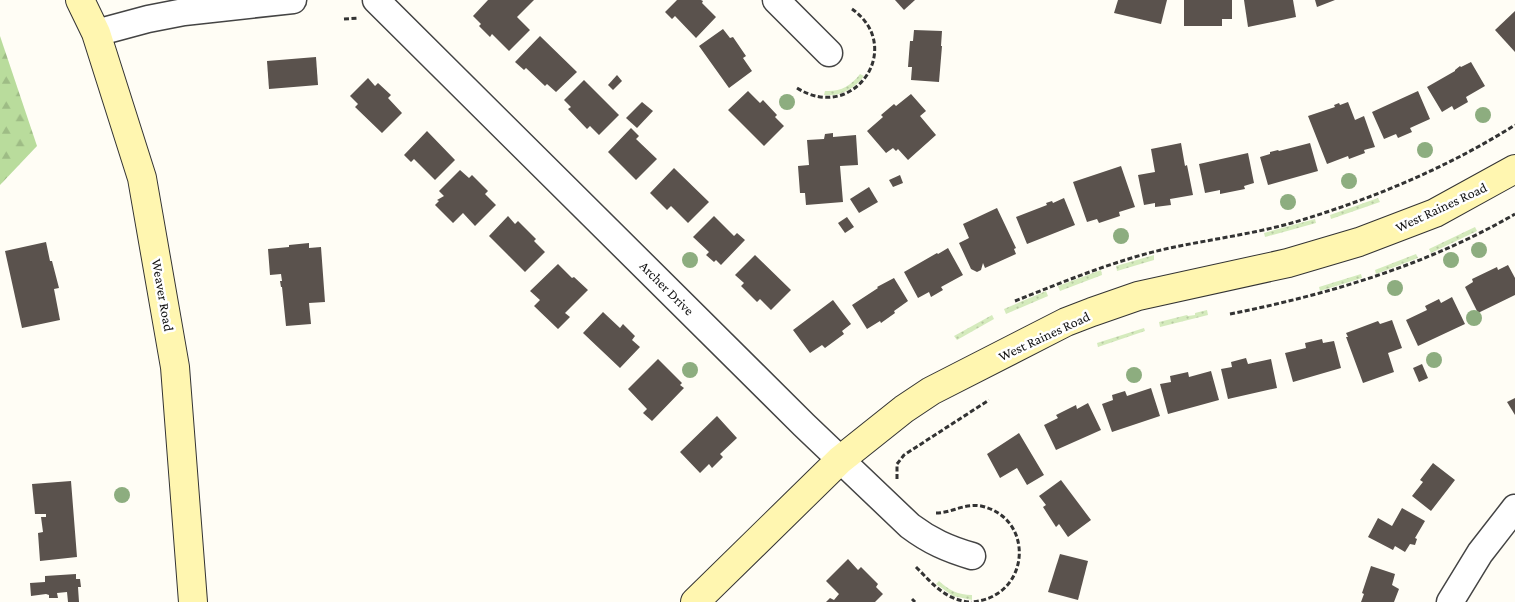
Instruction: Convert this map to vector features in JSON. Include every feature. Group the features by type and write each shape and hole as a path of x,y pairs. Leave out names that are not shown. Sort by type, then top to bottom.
{"main road":[{"name":"Weaver Road","path":"80,0 96,32 142,178 175,368 193,602"},
{"name":"West Raines Road","path":"695,602 840,460 904,409 931,391 1066,322 1138,296 1288,263 1359,242 1435,213 1515,169"}],"street":[{"path":"96,32 184,12 293,0"},
{"name":"Archer Drive","path":"376,0 840,460 910,526 923,536 945,548 972,556"},
{"path":"776,0 829,53"},
{"path":"1450,602 1480,553 1515,508"}],"path":[{"path":"797,88 804,93 816,97 835,97 847,94 865,80 873,64 873,37 865,20 852,9"},
{"path":"1015,301 1072,278 1136,257 1186,245 1257,232 1346,206 1403,184 1471,151 1515,125"},
{"path":"1230,314 1282,303 1371,278 1425,258 1515,214"},
{"path":"897,483 897,464 904,455 989,400"},
{"path":"916,567 945,595 963,602 970,602 993,597 1002,592 1013,578 1019,560 1014,529 1001,514 992,509 967,505 944,513 928,511"}],"green space":[{"path":"0,36 37,146 0,185"},
{"path":"860,74 864,76 856,85 846,91 836,95 824,95 825,91 845,87"},
{"path":"1378,198 1380,202 1331,219 1330,215"},
{"path":"1315,219 1316,223 1265,237 1264,233"},
{"path":"1475,227 1477,231 1431,253 1429,249"},
{"path":"1416,254 1418,258 1376,274 1375,270"},
{"path":"1154,255 1154,260 1117,271 1116,266"},
{"path":"1101,270 1102,275 1060,291 1058,286"},
{"path":"1361,274 1362,278 1320,291 1319,287"},
{"path":"1046,291 1048,296 1006,314 1004,309"},
{"path":"1207,310 1208,315 1160,327 1159,322 1187,315 1195,315 1195,313"},
{"path":"992,315 994,319 957,340 954,336"},
{"path":"1144,328 1145,331 1098,347 1097,343"},
{"path":"939,581 954,591 972,595 972,600 953,596 936,584"}],"building":[{"path":"488,0 534,0 517,17 530,30 509,51 492,34 490,37 479,26 481,24 473,16"},
{"path":"677,0 701,0 716,17 696,38 675,16 672,19 665,12"},
{"path":"895,0 915,0 904,10"},
{"path":"1118,0 1167,0 1161,24 1114,13"},
{"path":"1184,0 1232,0 1232,19 1222,19 1222,26 1184,26"},
{"path":"1244,0 1293,0 1296,17 1248,27"},
{"path":"1315,0 1335,0 1317,7"},
{"path":"1515,11 1515,52 1495,30"},
{"path":"723,29 730,38 733,37 746,56 743,58 752,71 729,88 699,46"},
{"path":"914,30 942,31 939,82 911,80 912,67 908,67 910,41 913,41"},
{"path":"540,36 577,72 556,92 547,84 545,86 526,68 524,70 515,62"},
{"path":"316,57 318,85 269,89 267,61"},
{"path":"1471,62 1485,86 1466,97 1468,102 1454,110 1452,106 1442,112 1427,87 1455,71 1460,66"},
{"path":"617,75 622,81 613,90 608,85"},
{"path":"368,78 375,86 378,83 391,95 388,98 402,113 382,133 355,107 358,104 350,96"},
{"path":"584,80 619,115 599,135 590,126 587,129 568,109 571,107 564,100"},
{"path":"748,91 760,103 763,100 784,126 764,146 728,110"},
{"path":"1418,91 1430,119 1410,128 1412,132 1398,138 1396,134 1384,139 1372,112"},
{"path":"911,94 926,111 920,116 936,135 908,160 898,149 896,151 893,148 886,153 867,131 894,104 896,106"},
{"path":"642,102 653,111 637,128 626,118"},
{"path":"1348,102 1355,120 1364,116 1375,147 1364,150 1365,153 1349,159 1348,156 1327,164 1308,116 1335,107 1334,105 1339,103 1340,105"},
{"path":"631,128 639,136 636,139 657,159 636,180 608,152"},
{"path":"427,131 455,160 435,180 414,159 411,162 404,155"},
{"path":"833,133 833,137 856,135 858,165 840,166 843,202 806,205 805,193 800,193 798,166 809,165 807,140 824,139 825,134"},
{"path":"1181,143 1193,195 1170,199 1171,205 1155,207 1155,203 1144,205 1138,175 1155,172 1151,149"},
{"path":"1310,143 1318,171 1268,185 1260,157 1270,154 1270,152"},
{"path":"1248,153 1254,183 1244,186 1245,189 1220,194 1220,190 1205,193 1199,164"},
{"path":"1121,166 1135,207 1119,212 1120,216 1099,223 1097,219 1087,222 1073,182"},
{"path":"674,168 709,202 688,223 671,206 667,210 650,193"},
{"path":"460,170 469,178 472,175 488,191 485,194 496,205 475,226 463,213 453,223 435,205 439,201 437,200 444,196 439,191"},
{"path":"900,175 903,183 893,187 889,180"},
{"path":"869,187 878,202 859,213 850,199"},
{"path":"1064,198 1075,225 1027,244 1016,217 1047,205 1046,203 1052,201 1053,203"},
{"path":"997,208 1016,248 1014,249 1016,254 985,268 983,263 981,270 977,272 971,269 959,243 969,238 963,224"},
{"path":"508,216 515,224 518,221 536,239 534,241 545,252 525,272 489,236"},
{"path":"714,216 734,236 737,233 745,240 721,265 706,255 709,252 693,237"},
{"path":"847,217 854,227 845,233 838,223"},
{"path":"46,242 59,288 54,289 60,320 22,328 5,251"},
{"path":"309,243 309,248 321,247 325,302 309,303 311,324 286,326 280,281 282,281 281,274 270,275 268,249"},
{"path":"948,248 963,275 941,287 943,290 931,297 929,292 918,298 904,272"},
{"path":"755,255 791,290 771,310 760,299 757,302 741,286 744,283 735,275"},
{"path":"558,264 588,290 565,313 570,317 558,329 534,306 540,300 530,291"},
{"path":"1508,265 1515,278 1515,295 1478,313 1465,287 1473,282 1472,279 1497,267 1498,270"},
{"path":"894,278 908,301 881,323 880,321 867,329 852,305 877,287"},
{"path":"1452,297 1465,324 1418,346 1406,320 1427,310 1425,306 1439,299 1441,303"},
{"path":"833,300 851,324 842,331 844,334 825,348 822,345 810,353 793,330"},
{"path":"603,312 620,328 623,324 635,336 632,340 640,347 620,368 583,333"},
{"path":"1392,320 1402,348 1388,353 1394,372 1363,383 1346,333 1378,321 1380,324"},
{"path":"1322,339 1323,343 1334,341 1341,368 1293,382 1285,353 1306,348 1305,343"},
{"path":"1246,358 1248,364 1271,359 1277,388 1228,399 1221,369 1232,367 1231,362"},
{"path":"658,359 682,383 680,385 684,388 652,421 643,413 647,409 628,389"},
{"path":"1422,364 1428,378 1419,382 1413,368"},
{"path":"1211,371 1219,400 1168,414 1160,384 1171,382 1170,376 1188,372 1189,377"},
{"path":"1151,388 1160,416 1112,432 1102,404 1113,400 1112,395 1125,391 1127,396"},
{"path":"1515,398 1515,415 1507,402"},
{"path":"1088,403 1101,430 1056,450 1044,425 1058,418 1056,415 1076,405 1077,409"},
{"path":"717,416 737,438 720,454 723,457 712,468 709,464 700,473 680,452"},
{"path":"1019,433 1044,475 1027,485 1017,468 1000,478 987,454"},
{"path":"1433,463 1455,480 1431,511 1412,496 1423,482 1420,480"},
{"path":"1061,480 1091,520 1068,537 1059,524 1056,527 1043,507 1046,505 1039,496"},
{"path":"71,481 77,557 40,561 38,533 43,532 41,517 46,517 46,514 35,514 32,484"},
{"path":"1402,508 1425,521 1415,538 1417,539 1415,545 1410,544 1405,552 1395,546 1393,550 1368,537 1378,518 1392,526"},
{"path":"1060,554 1088,561 1078,600 1048,592"},
{"path":"848,559 858,570 861,567 878,584 876,587 883,594 875,602 826,602 830,598 834,600 839,594 826,581"},
{"path":"1371,566 1395,574 1392,585 1399,589 1394,602 1361,602"},
{"path":"76,574 76,579 80,579 81,587 78,587 79,602 68,602 67,592 57,593 58,598 49,598 49,595 46,594 31,596 30,583 45,582 45,576"}]}
